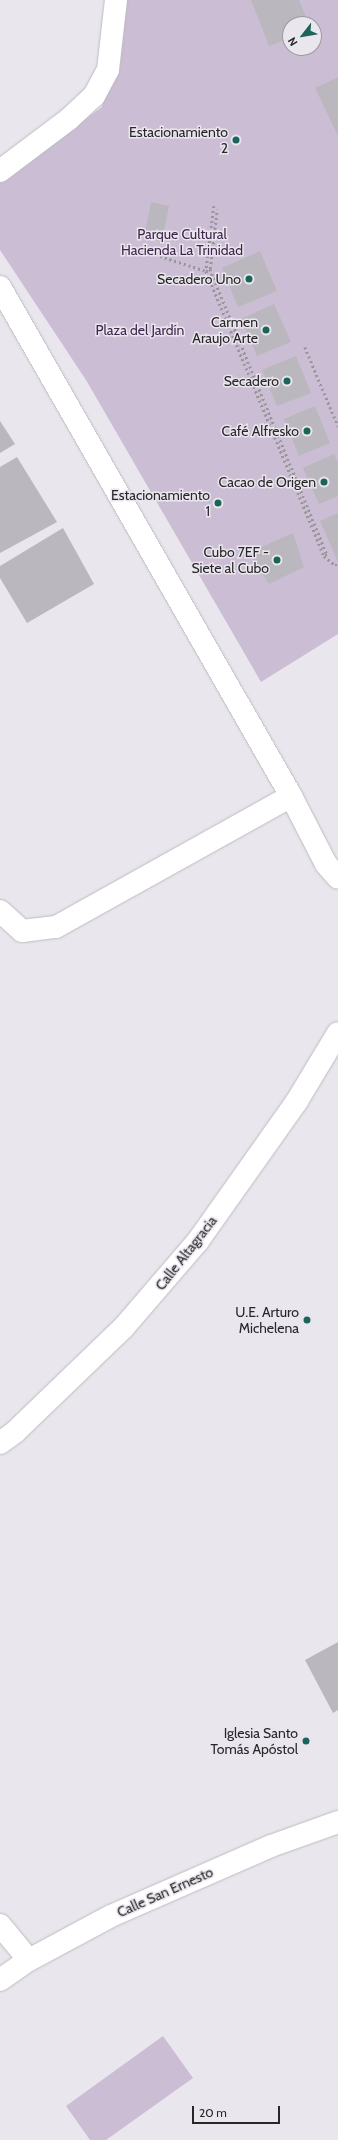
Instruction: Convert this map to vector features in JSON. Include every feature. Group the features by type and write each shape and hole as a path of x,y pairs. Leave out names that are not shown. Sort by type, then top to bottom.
{"street":[{"path":"0,171 69,119 94,96 108,70 116,0"},
{"path":"0,287 291,796 326,864 338,878"},
{"path":"0,911 22,930 56,927 291,796"},
{"name":"Calle Altagracia","path":"0,1443 21,1427 124,1327 198,1241 297,1101 338,1034"},
{"name":"Calle San Ernesto","path":"0,1980 29,1960 111,1916 201,1875 271,1846 338,1822"},
{"path":"0,1925 29,1960"}],"path":[{"path":"214,206 206,271 324,556 335,565 338,565"},
{"path":"217,209 210,269 327,554 324,556"},
{"path":"160,256 206,271 210,269"},
{"path":"306,347 338,426"}],"green space":[{"name":"Parque Cultural Hacienda La Trinidad","path":"124,0 338,0 338,634 261,682 86,380 0,250 0,180 102,107 108,70"},
{"path":"163,2036 193,2078 106,2140 90,2140 66,2106"}],"building":[{"path":"251,0 299,0 306,16 282,16 282,41 269,46"},
{"path":"338,77 338,136 315,88"},
{"path":"151,202 169,206 162,242 144,237"},
{"name":"Secadero Uno","path":"260,251 277,291 238,307 222,268"},
{"name":"Carmen Araujo Arte","path":"274,304 291,342 257,356 241,319"},
{"name":"Secadero","path":"296,356 311,393 277,406 262,370"},
{"name":"Café Alfresko","path":"315,406 330,443 299,456 284,419"},
{"path":"0,421 15,444 0,453"},
{"name":"Cacao de Origen","path":"334,454 338,463 338,496 319,504 303,468"},
{"path":"17,457 57,522 0,553 0,467"},
{"path":"338,513 338,562 320,521"},
{"path":"63,528 94,584 27,623 0,578 0,566"},
{"name":"Cubo 7EF - Siete al Cubo","path":"293,533 304,567 269,584 248,553"},
{"path":"338,1642 338,1710 333,1713 305,1660"}],"place":[{"name":"Estacionamiento 2","path":"236,140"},
{"name":"Secadero Uno","path":"249,279"},
{"name":"Carmen Araujo Arte","path":"266,330"},
{"name":"Secadero","path":"287,381"},
{"name":"Café Alfresko","path":"307,431"},
{"name":"Cacao de Origen","path":"324,482"},
{"name":"Estacionamiento 1","path":"218,503"},
{"name":"Cubo 7EF - Siete al Cubo","path":"277,560"},
{"name":"U.E. Arturo Michelena","path":"307,1320"},
{"name":"Iglesia Santo Tomás Apóstol","path":"306,1741"}],"park label":[{"name":"Plaza del Jardín","path":"140,330"}]}
